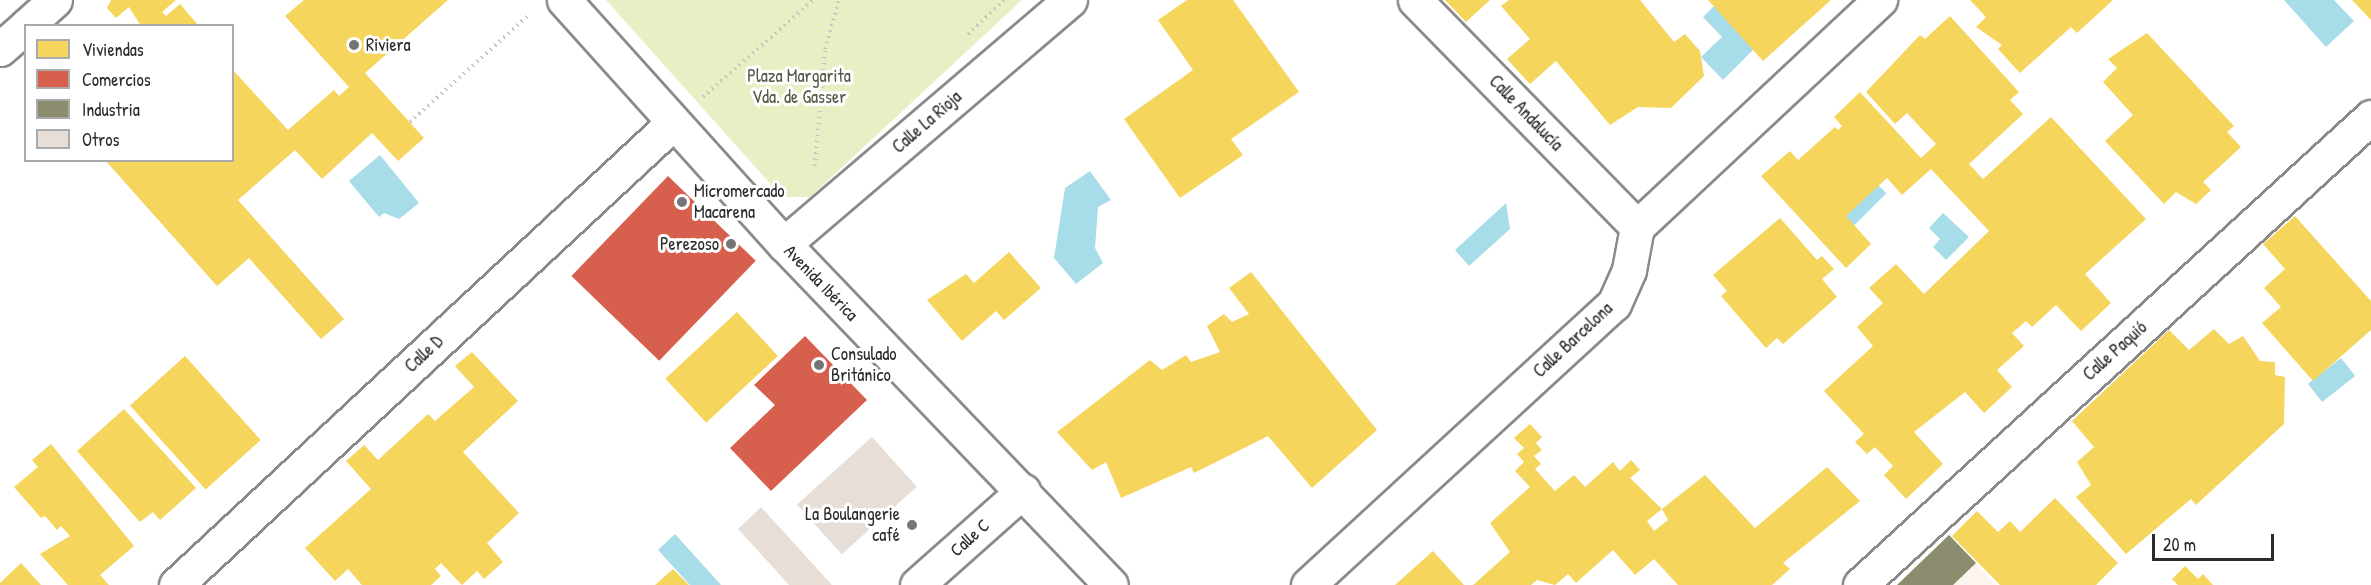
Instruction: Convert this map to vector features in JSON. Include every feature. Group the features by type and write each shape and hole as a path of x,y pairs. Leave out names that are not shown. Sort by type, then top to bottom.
{"street":[{"path":"28,24 55,0"},
{"name":"Calle La Rioja","path":"784,244 1070,0"},
{"name":"Calle Andalucía","path":"1415,0 1636,227"},
{"path":"1636,227 1880,0"},
{"name":"Avenida Ibérica","path":"550,4 673,123 784,244 1111,585"},
{"path":"0,49 24,28"},
{"name":"Calle Paquió","path":"1860,585 2371,117"},
{"name":"Calle D","path":"176,585 673,123"},
{"name":"Calle Barcelona","path":"1308,585 1614,304 1629,270 1636,227"},
{"name":"Calle C","path":"917,585 1023,491"}],"path":[{"path":"673,123 813,0"},
{"path":"821,213 810,197 810,180 819,158 825,49 839,0"},
{"path":"962,39 1004,0"},
{"path":"410,122 550,4"},
{"path":"694,89 710,106"},
{"path":"810,180 827,164"}],"shaded area":[{"path":"1949,535 1996,585 1897,585"}],"green space":[{"name":"Plaza Margarita Vda. de Gasser","path":"606,0 1022,0 810,197 782,197"}],"water":[{"path":"2284,0 2334,0 2354,21 2326,47"},
{"path":"1714,6 1756,47 1723,80 1701,57 1722,37 1703,17"},
{"path":"380,155 419,203 399,219 384,213 379,217 349,181"},
{"path":"1090,171 1111,200 1098,207 1095,248 1103,263 1076,284 1054,258 1065,188"},
{"path":"1875,182 1886,193 1848,231 1837,220"},
{"path":"1506,203 1510,229 1469,266 1455,250"},
{"path":"1943,213 1969,237 1946,260 1933,247 1940,239 1929,228"},
{"path":"2341,358 2355,376 2322,402 2308,384"},
{"path":"675,534 721,585 690,585 658,550"}],"building: Viviendas":[{"path":"111,0 176,0 162,12 166,16 180,4 197,24 140,24 129,7 116,18 107,8"},
{"path":"304,0 448,0 365,73 424,138 398,161 372,133 322,179 295,150 238,200 344,319 321,339 249,258 217,286 107,162 234,162 234,71 288,130 334,90 339,96 349,87 285,16"},
{"path":"1187,0 1233,0 1299,92 1231,139 1243,155 1180,198 1124,119 1193,70 1158,20"},
{"path":"1445,0 1490,0 1466,22"},
{"path":"1509,0 1640,0 1674,42 1685,34 1700,51 1704,76 1671,108 1638,107 1610,125 1556,61 1530,84 1507,59 1530,39 1501,6"},
{"path":"1708,0 1831,0 1763,61"},
{"path":"1970,0 2113,0 2077,33 2071,27 2020,73 1998,49 2002,45 1976,27 1986,17"},
{"path":"2352,0 2371,0 2371,20"},
{"path":"1950,16 2019,92 2010,100 2023,114 1969,164 1983,179 2051,117 2146,219 2085,274 2111,303 2081,331 2056,305 2032,327 2026,321 2012,333 2024,346 1997,370 2012,387 1984,413 1965,392 1914,432 1943,464 1906,499 1884,475 1893,466 1875,447 1867,454 1855,442 1864,434 1824,391 1873,346 1857,327 1883,303 1869,288 1896,264 1924,294 1989,231 1931,169 1902,195 1887,178 1846,216 1871,244 1846,268 1761,176 1790,151 1798,160 1835,127 1838,130 1842,126 1834,117 1860,92 1921,158 1936,144 1907,113 1895,124 1866,92 1920,35 1925,39"},
{"path":"2147,33 2234,126 2227,132 2241,147 2203,182 2211,190 2196,204 2176,192 2164,204 2105,141 2133,115 2103,82 2117,68 2108,59"},
{"path":"2295,216 2371,301 2371,330 2313,381 2262,323 2281,307 2264,288 2285,269 2263,244"},
{"path":"1780,218 1817,260 1822,256 1834,269 1822,279 1837,297 1783,344 1777,338 1766,348 1721,296 1727,291 1713,275"},
{"path":"1009,252 1041,288 1004,320 996,311 962,341 927,300 966,274 974,283"},
{"path":"1251,272 1377,430 1312,488 1268,436 1194,473 1191,467 1121,498 1106,462 1092,470 1057,432 1150,360 1162,370 1186,355 1191,362 1220,352 1207,326 1224,314 1232,322 1249,314 1229,288"},
{"path":"737,312 778,356 706,423 665,379"},
{"path":"2214,329 2229,344 2243,336 2260,361 2275,362 2275,375 2285,377 2284,424 2196,505 2191,499 2126,554 2076,497 2091,485 2077,462 2094,447 2072,421 2169,330 2189,350"},
{"path":"472,352 518,401 463,452 519,513 487,543 503,562 484,579 477,571 462,585 441,563 435,569 441,576 431,585 362,585 348,569 335,581 305,548 371,489 346,461 364,445 378,460 428,414 435,421 474,387 455,366"},
{"path":"185,356 261,440 206,489 130,406"},
{"path":"124,409 196,488 160,520 153,512 140,522 77,451"},
{"path":"1530,424 1542,437 1536,443 1542,450 1534,456 1541,464 1535,469 1555,491 1574,475 1585,487 1613,462 1620,471 1631,460 1640,470 1630,478 1662,509 1705,475 1755,528 1827,467 1860,501 1783,563 1790,569 1772,585 1678,585 1654,559 1635,575 1613,550 1576,583 1568,574 1555,585 1537,580 1531,585 1473,585 1510,552 1490,523 1530,487 1515,471 1524,462 1517,454 1524,448 1514,438","holes":["1662,509 1668,520 1654,531 1647,521"]},
{"path":"51,444 134,546 100,575 109,585 68,585 40,554 70,536 61,526 57,530 45,516 41,518 14,487 38,467 32,460"},
{"path":"2055,498 2118,563 2096,585 2000,585 1952,536 1977,511 1998,532 2010,521 2020,532"},
{"path":"1433,551 1464,585 1395,585"},
{"path":"21,563 41,585 0,585 0,583"},
{"path":"2185,566 2198,579 2203,574 2213,585 2178,585 2172,579"},
{"path":"673,569 689,585 655,585"}],"building: Comercios":[{"path":"668,176 756,261 659,361 571,276"},
{"path":"805,336 867,400 771,491 730,448 775,405 754,385"}],"building: Industria":[{"path":"1949,535 1976,563 1953,585 1897,585"}],"building: Otros":[{"path":"872,437 917,487 842,554 797,505"},
{"path":"761,507 832,585 789,585 738,529"}],"place":[{"name":"Riviera","path":"354,45"},
{"name":"Micromercado Macarena","path":"682,202"},
{"name":"Perezoso","path":"731,244"},
{"name":"Consulado Británico","path":"819,365"},
{"name":"La Boulangerie café","path":"912,525"}]}
